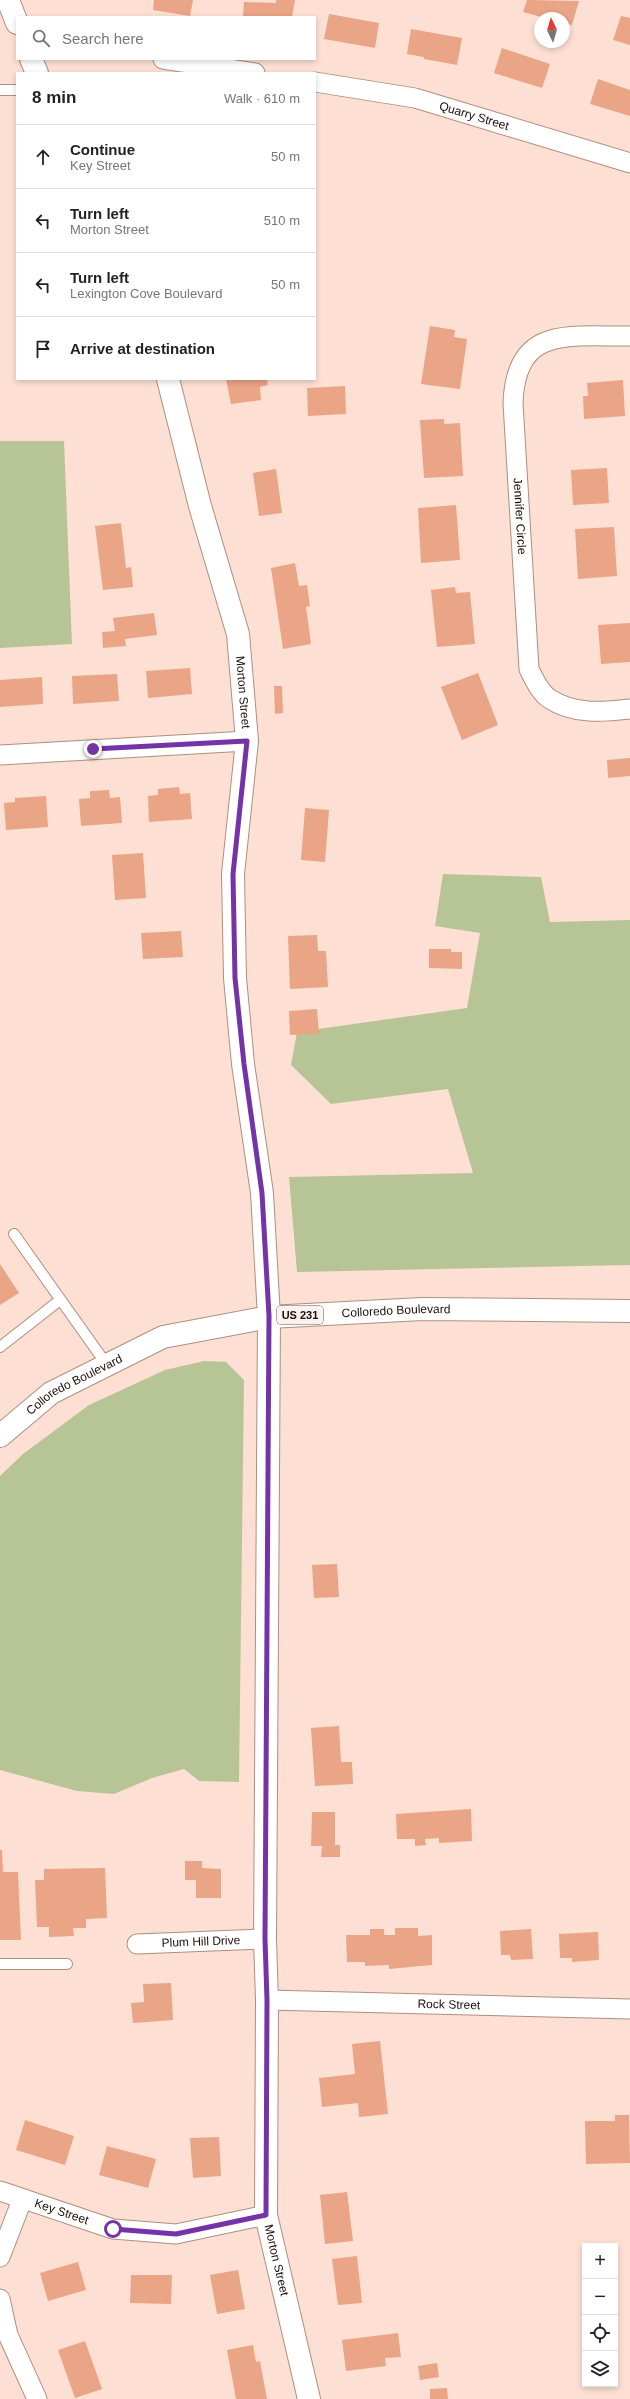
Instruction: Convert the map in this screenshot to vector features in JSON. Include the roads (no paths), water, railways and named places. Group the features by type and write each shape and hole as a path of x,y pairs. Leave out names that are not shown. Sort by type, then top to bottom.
{"main road":[{"path":"8,0 16,20"},
{"path":"32,60 37,72"},
{"name":"Morton Street","path":"168,380 200,506 238,634 247,741 233,874 235,978 244,1064 262,1193 269,1316 265,1939 267,2000 266,2215 309,2399"},
{"name":"Colloredo Boulevard","path":"0,1436 51,1393 163,1337 269,1316 422,1309 630,1311"}],"street":[{"path":"170,60 248,72"},
{"name":"Quarry Street","path":"316,82 422,100 630,163"},
{"name":"Jennifer Circle","path":"630,336 575,337 546,340 532,349 518,370 514,382 513,403 529,669 538,686 550,699 568,707 597,712 630,709"},
{"path":"0,755 247,741"},
{"name":"Plum Hill Drive","path":"137,1944 265,1939"},
{"name":"Rock Street","path":"267,2000 630,2008"},
{"name":"Key Street","path":"0,2191 22,2200 113,2229 176,2234 266,2215"},
{"path":"0,2257 22,2200"},
{"path":"0,2299 8,2335 37,2399"}],"lane":[{"path":"0,90 16,90"},
{"path":"14,1234 107,1365"},
{"path":"0,1347 60,1300"},
{"path":"0,1964 67,1964"}]}
